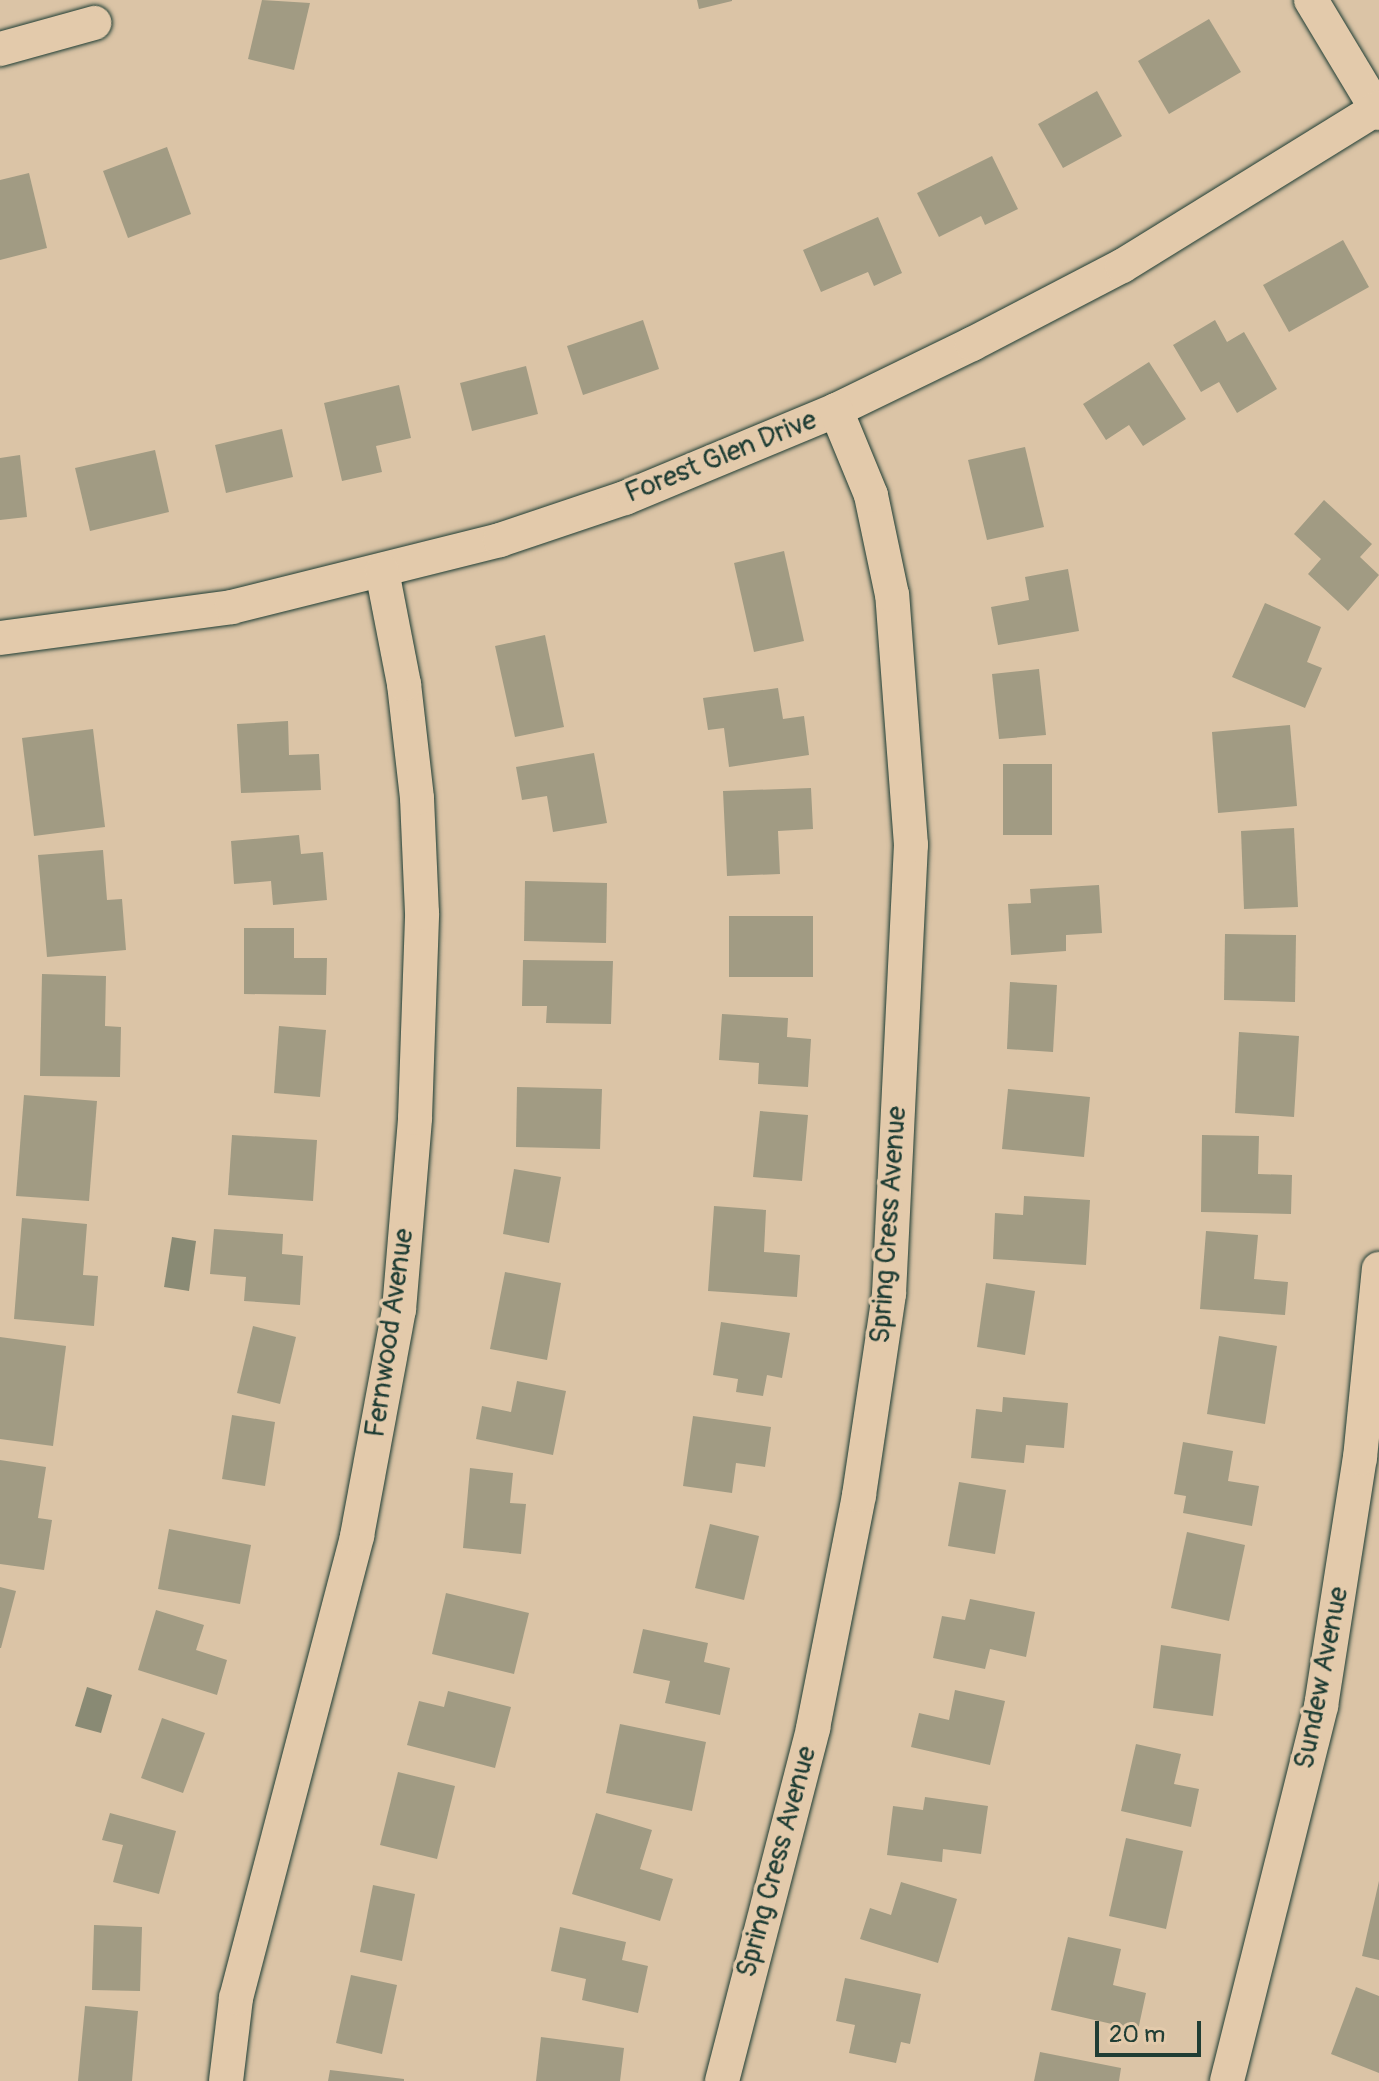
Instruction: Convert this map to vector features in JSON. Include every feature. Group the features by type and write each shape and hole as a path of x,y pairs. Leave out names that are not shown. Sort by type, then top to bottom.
{"street":[{"path":"1311,0 1378,109"},
{"path":"0,49 94,23"},
{"name":"Forest Glen Drive","path":"0,638 232,607 500,540 625,498 836,410 1122,266 1378,109"},
{"name":"Spring Cress Avenue","path":"722,2081 813,1728 859,1495 889,1294 911,845 892,595 871,495 836,410"},
{"name":"Fernwood Avenue","path":"226,2081 236,1998 357,1536 399,1310 415,1118 422,913 417,798 404,684 382,571"},
{"name":"Sundew Avenue","path":"1227,2081 1321,1706 1360,1458 1379,1269"}],"shaded area":[{"path":"172,1237 196,1241 189,1291 164,1287"},
{"path":"87,1687 112,1695 101,1733 75,1726"}],"building":[{"path":"262,0 310,3 294,70 248,59"},
{"path":"697,0 732,0 732,1 699,9"},
{"path":"1209,19 1241,72 1169,114 1138,61"},
{"path":"1097,91 1122,136 1063,168 1038,124"},
{"path":"167,147 191,214 128,238 103,171"},
{"path":"992,156 1018,209 985,225 981,216 939,237 917,193"},
{"path":"29,173 47,248 0,260 0,180"},
{"path":"878,217 902,273 874,286 868,272 821,292 803,250"},
{"path":"1343,240 1369,287 1289,332 1263,285"},
{"path":"643,320 659,369 583,395 567,346"},
{"path":"1215,320 1227,342 1244,332 1277,389 1237,413 1219,382 1201,392 1173,345"},
{"path":"1149,362 1186,419 1143,446 1129,425 1106,440 1083,404"},
{"path":"526,366 538,414 472,431 460,383"},
{"path":"399,385 411,438 376,446 382,472 342,481 324,403"},
{"path":"282,429 293,477 226,493 215,445"},
{"path":"1025,447 1044,527 987,540 968,460"},
{"path":"155,450 169,512 90,531 75,468"},
{"path":"20,455 27,517 0,520 0,458"},
{"path":"1324,500 1372,544 1360,557 1379,575 1348,611 1308,574 1321,559 1294,534"},
{"path":"784,551 804,641 754,652 734,563"},
{"path":"1068,569 1079,631 998,645 991,607 1029,600 1025,577"},
{"path":"1265,603 1321,627 1307,662 1322,668 1305,708 1232,677"},
{"path":"545,635 564,727 515,737 495,646"},
{"path":"1039,669 1046,735 999,739 992,674"},
{"path":"778,688 783,719 804,716 809,755 729,767 724,728 708,730 703,698"},
{"path":"288,721 289,755 319,754 321,790 241,793 237,724"},
{"path":"1290,725 1297,806 1218,813 1212,732"},
{"path":"93,729 105,827 34,836 22,738"},
{"path":"594,753 607,823 553,832 547,796 522,800 516,767"},
{"path":"1003,764 1052,764 1052,835 1003,835"},
{"path":"811,788 813,829 778,831 780,874 727,876 723,791"},
{"path":"1294,828 1298,907 1244,909 1241,831"},
{"path":"299,835 301,854 323,852 327,900 273,905 271,881 234,884 231,841"},
{"path":"103,850 107,900 122,899 126,950 47,957 38,855"},
{"path":"525,881 607,883 606,943 524,941"},
{"path":"1099,885 1102,933 1066,935 1066,951 1011,955 1008,904 1031,903 1030,889"},
{"path":"729,916 813,916 813,977 729,977"},
{"path":"244,928 294,928 294,958 327,958 326,995 244,994"},
{"path":"1225,934 1296,935 1295,1002 1224,1000"},
{"path":"523,960 613,961 611,1024 546,1023 547,1006 522,1006"},
{"path":"42,974 106,976 105,1026 121,1027 120,1077 40,1076"},
{"path":"1010,982 1057,985 1053,1052 1007,1049"},
{"path":"722,1014 788,1018 787,1037 811,1039 808,1087 758,1084 759,1063 719,1060"},
{"path":"279,1026 326,1030 320,1097 274,1093"},
{"path":"1239,1032 1299,1036 1294,1117 1235,1113"},
{"path":"517,1087 602,1089 600,1149 516,1147"},
{"path":"1008,1089 1090,1097 1084,1157 1002,1149"},
{"path":"24,1095 97,1101 89,1201 16,1196"},
{"path":"760,1111 808,1115 802,1181 753,1177"},
{"path":"232,1135 317,1140 313,1201 228,1195"},
{"path":"1202,1135 1259,1136 1258,1174 1292,1175 1291,1214 1201,1212"},
{"path":"514,1169 561,1177 549,1243 503,1234"},
{"path":"1024,1196 1090,1200 1086,1265 993,1259 995,1213 1023,1215"},
{"path":"714,1206 766,1210 764,1252 800,1255 797,1297 708,1291"},
{"path":"22,1218 87,1224 83,1275 98,1276 94,1326 14,1319"},
{"path":"214,1229 283,1234 282,1254 303,1256 300,1305 244,1301 246,1277 210,1274"},
{"path":"1206,1231 1258,1235 1254,1279 1288,1282 1285,1315 1200,1309"},
{"path":"505,1272 561,1283 547,1360 490,1349"},
{"path":"986,1283 1035,1291 1025,1355 977,1347"},
{"path":"721,1322 790,1333 782,1378 767,1375 763,1396 736,1392 738,1379 713,1375"},
{"path":"253,1326 296,1337 280,1404 237,1393"},
{"path":"1219,1336 1277,1346 1265,1424 1207,1414"},
{"path":"0,1337 66,1346 53,1446 0,1439"},
{"path":"517,1381 566,1391 553,1455 476,1439 482,1406 511,1412"},
{"path":"1003,1397 1068,1403 1064,1448 1026,1445 1024,1463 971,1458 976,1409 1002,1412"},
{"path":"232,1415 275,1422 265,1486 222,1479"},
{"path":"693,1416 771,1427 765,1467 736,1463 732,1493 683,1486"},
{"path":"1183,1442 1233,1451 1228,1481 1259,1486 1252,1526 1183,1513 1186,1496 1174,1494"},
{"path":"0,1460 46,1467 38,1518 52,1520 44,1570 0,1564"},
{"path":"470,1468 513,1473 510,1503 526,1504 521,1554 463,1548"},
{"path":"959,1482 1006,1490 995,1554 948,1546"},
{"path":"710,1524 759,1536 744,1600 695,1588"},
{"path":"169,1529 251,1545 240,1604 158,1589"},
{"path":"1187,1532 1245,1545 1229,1621 1171,1608"},
{"path":"0,1587 16,1591 1,1648 0,1648"},
{"path":"446,1593 529,1613 514,1674 432,1654"},
{"path":"970,1599 1035,1612 1026,1657 990,1649 985,1669 933,1658 942,1616 965,1620"},
{"path":"156,1610 204,1625 196,1650 227,1660 217,1695 138,1670"},
{"path":"643,1629 708,1643 704,1662 730,1668 720,1715 665,1703 670,1681 633,1673"},
{"path":"1161,1645 1221,1654 1213,1716 1153,1708"},
{"path":"955,1690 1005,1701 990,1765 911,1747 919,1713 949,1720"},
{"path":"448,1691 511,1707 495,1768 407,1745 419,1701 444,1707"},
{"path":"162,1718 205,1733 183,1793 141,1778"},
{"path":"620,1724 706,1742 692,1811 606,1793"},
{"path":"1136,1744 1181,1754 1174,1784 1199,1789 1191,1827 1121,1811"},
{"path":"398,1772 455,1786 437,1859 380,1845"},
{"path":"925,1797 988,1806 981,1854 943,1849 942,1862 887,1855 893,1806 923,1810"},
{"path":"110,1813 176,1831 159,1894 113,1882 123,1845 102,1840"},
{"path":"596,1813 652,1830 640,1869 673,1879 660,1921 572,1894"},
{"path":"1126,1838 1183,1851 1166,1929 1109,1916"},
{"path":"1379,1881 1379,1960 1362,1956"},
{"path":"901,1882 957,1899 938,1963 860,1939 870,1908 891,1915"},
{"path":"373,1885 415,1894 402,1961 360,1952"},
{"path":"94,1925 142,1927 140,1991 92,1990"},
{"path":"560,1927 626,1942 622,1960 648,1966 638,2013 582,2000 586,1979 551,1971"},
{"path":"1068,1937 1121,1949 1113,1985 1146,1993 1138,2030 1051,2010"},
{"path":"351,1975 397,1985 382,2054 336,2043"},
{"path":"845,1978 921,1994 910,2044 901,2042 896,2063 849,2053 855,2025 836,2021"},
{"path":"1356,1987 1379,1996 1379,2073 1331,2054"},
{"path":"85,2006 138,2011 132,2081 78,2081"},
{"path":"541,2037 624,2048 620,2081 536,2081"},
{"path":"1040,2052 1121,2068 1119,2081 1034,2081"},
{"path":"330,2070 404,2079 404,2081 328,2081"}]}
